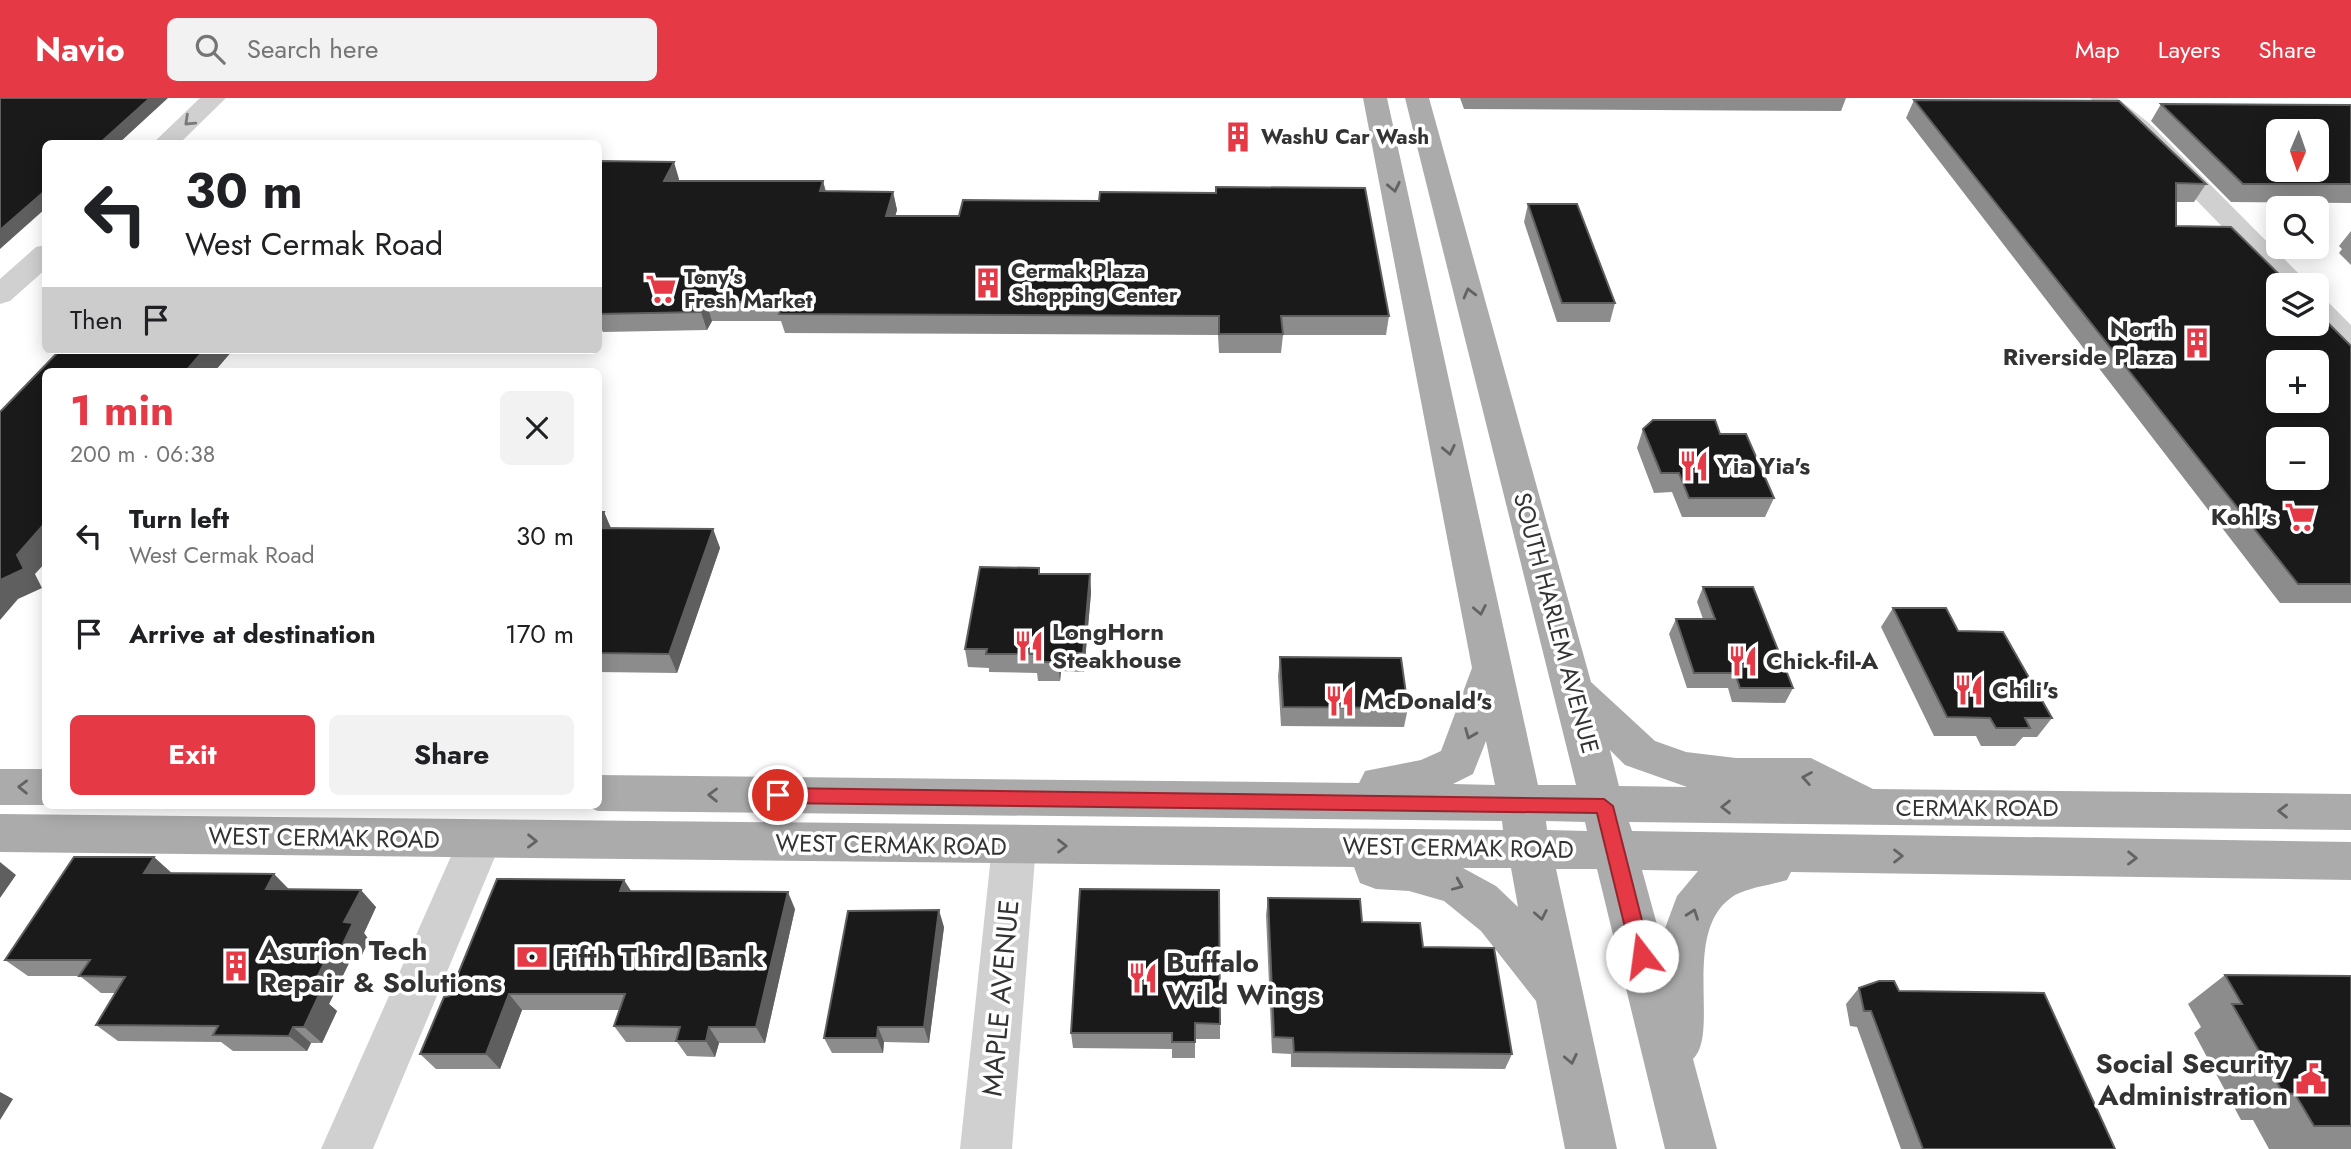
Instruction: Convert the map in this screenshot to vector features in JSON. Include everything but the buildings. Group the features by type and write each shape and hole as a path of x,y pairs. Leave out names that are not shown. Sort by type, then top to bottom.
{"main road":[{"path":"1375,98 1556,992 1591,1149"},
{"name":"SOUTH HARLEM AVENUE","path":"1417,98 1604,806 1685,1126"},
{"path":"1293,802 1427,777 1458,762 1491,670"},
{"path":"1573,690 1640,753 1685,769 1736,775 1811,776 1868,807"},
{"path":"0,787 42,787"},
{"name":"WEST CERMAK ROAD","path":"602,793 1604,806"},
{"name":"CERMAK ROAD","path":"1604,806 2351,812"},
{"name":"WEST CERMAK ROAD","path":"0,833 1615,851"},
{"path":"1273,846 1353,869 1434,875 1470,891 1508,929 1556,992"},
{"name":"CERMAK ROAD","path":"1615,851 2351,861"},
{"path":"1685,1126 1677,992 1684,941 1699,899 1720,881 1773,866 1830,856"}],"street":[{"path":"168,140 214,98"},
{"path":"2102,98 2140,128 2283,273"},
{"path":"0,259 42,256"},
{"path":"0,295 42,256"},
{"path":"2329,320 2351,342"},
{"path":"347,1149 480,840"},
{"name":"MAPLE AVENUE","path":"986,1149 1014,846"}],"place":[{"name":"WashU Car Wash","path":"1238,137"},
{"name":"Cermak Plaza Shopping Center","path":"988,283"},
{"name":"Tony's Fresh Market","path":"661,289"},
{"name":"North Riverside Plaza","path":"2197,343"},
{"name":"Yia Yia's","path":"1694,466"},
{"name":"Kohl's","path":"2300,517"},
{"name":"LongHorn Steakhouse","path":"1029,646"},
{"name":"Chick-fil-A","path":"1743,661"},
{"name":"Chili's","path":"1969,690"},
{"name":"McDonald's","path":"1340,701"},
{"name":"Fifth Third Bank","path":"532,957"},
{"name":"Asurion Tech Repair & Solutions","path":"236,966"},
{"name":"Buffalo Wild Wings","path":"1143,978"},
{"name":"Social Security Administration","path":"2311,1079"}],"route":[{"path":"778,795 1493,802 1604,806 1642,956"}]}
